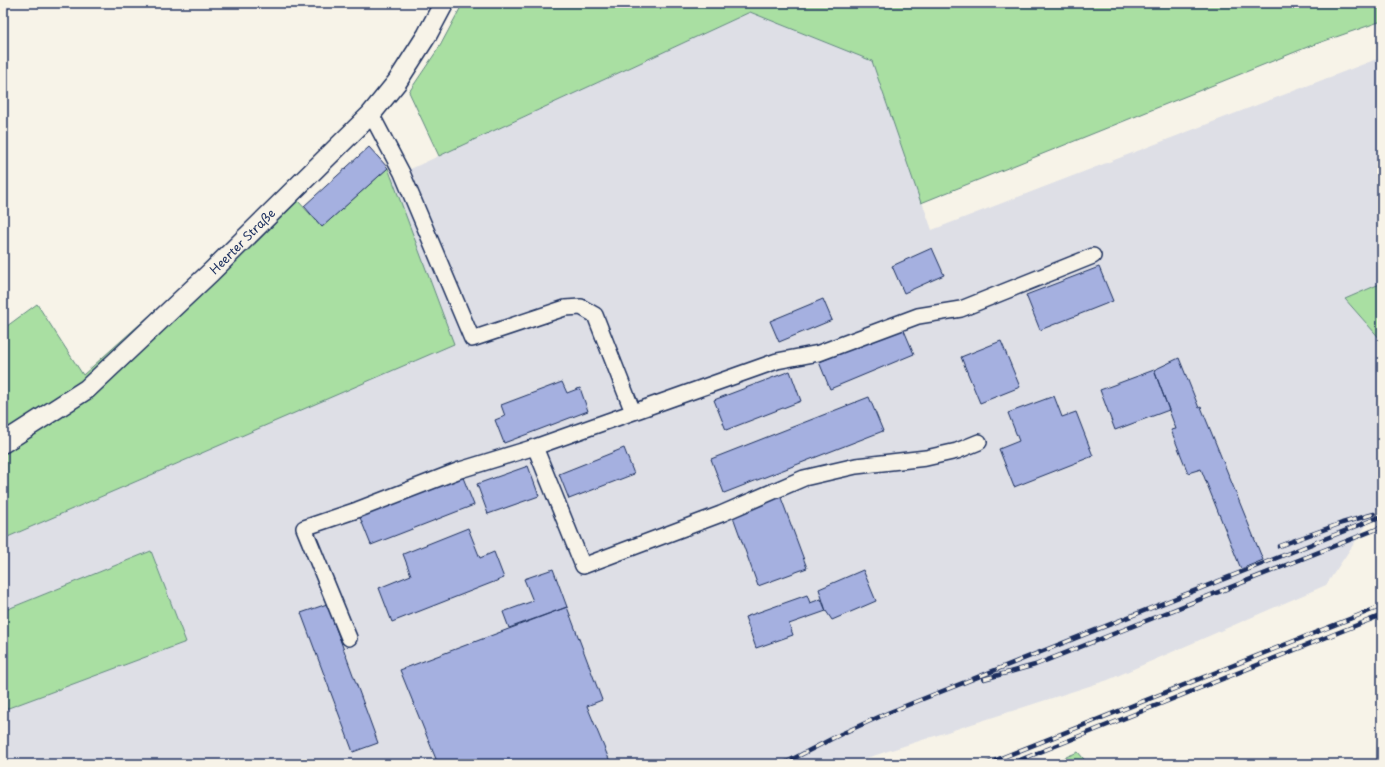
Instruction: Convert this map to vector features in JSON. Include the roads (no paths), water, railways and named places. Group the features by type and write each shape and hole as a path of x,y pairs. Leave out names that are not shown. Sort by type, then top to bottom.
{"main road":[{"name":"Heerter Straße","path":"3,443 87,389 211,272 371,114 397,82 427,35 444,3"}],"lane":[{"path":"371,114 402,173 472,339 565,308 581,307 595,315 633,412"},
{"path":"349,638 304,528 357,510 460,470 534,447 777,361 819,353 918,316 961,309 1093,256"},
{"path":"534,447 583,566 721,514 804,478 856,466 942,455 979,442"}],"railway":[{"path":"1279,546 1342,523 1374,514"},
{"path":"783,764 841,734 890,712 1382,516"},
{"path":"984,679 1035,665 1382,527"},
{"path":"986,764 1382,606"},
{"path":"1010,764 1382,615"}]}
